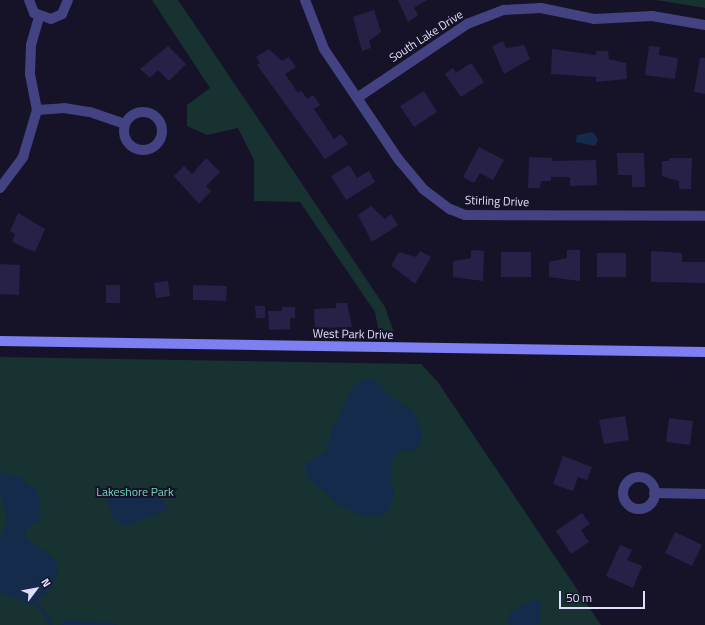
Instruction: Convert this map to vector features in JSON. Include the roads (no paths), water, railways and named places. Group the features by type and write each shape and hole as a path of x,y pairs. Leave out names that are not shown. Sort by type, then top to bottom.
{"street":[{"path":"0,188 22,157 37,110 30,74 31,45 39,17 29,0"},
{"path":"39,17 57,17 66,8 68,0"},
{"name":"Stirling Drive","path":"305,0 319,41 414,179 432,197 458,212 705,216"},
{"name":"South Lake Drive","path":"357,98 466,24 504,10 540,8 594,19 652,16 705,25"},
{"path":"37,110 77,110 125,124"},
{"name":"West Park Drive","path":"0,341 705,352"},
{"path":"654,493 705,494"}],"water":[{"path":"593,132 598,140 595,146 576,142 577,135"},
{"path":"364,379 378,381 387,394 414,412 422,434 418,449 412,452 405,449 393,457 390,478 394,492 390,509 381,516 362,516 337,504 306,475 306,464 327,450 330,435 353,386"},
{"path":"4,472 21,478 38,493 41,519 26,528 24,536 56,560 58,574 48,592 30,605 0,592 0,537 8,521 0,491 0,474"},
{"path":"136,488 163,500 168,510 126,526 114,520 106,498 109,491"},
{"path":"535,598 541,605 540,622 535,625 511,625 507,618 510,613"},
{"path":"66,620 106,622 118,625 60,625"}],"waterway":[{"path":"34,598 52,625"}],"park label":[{"name":"Lakeshore Park","path":"135,492"}]}
